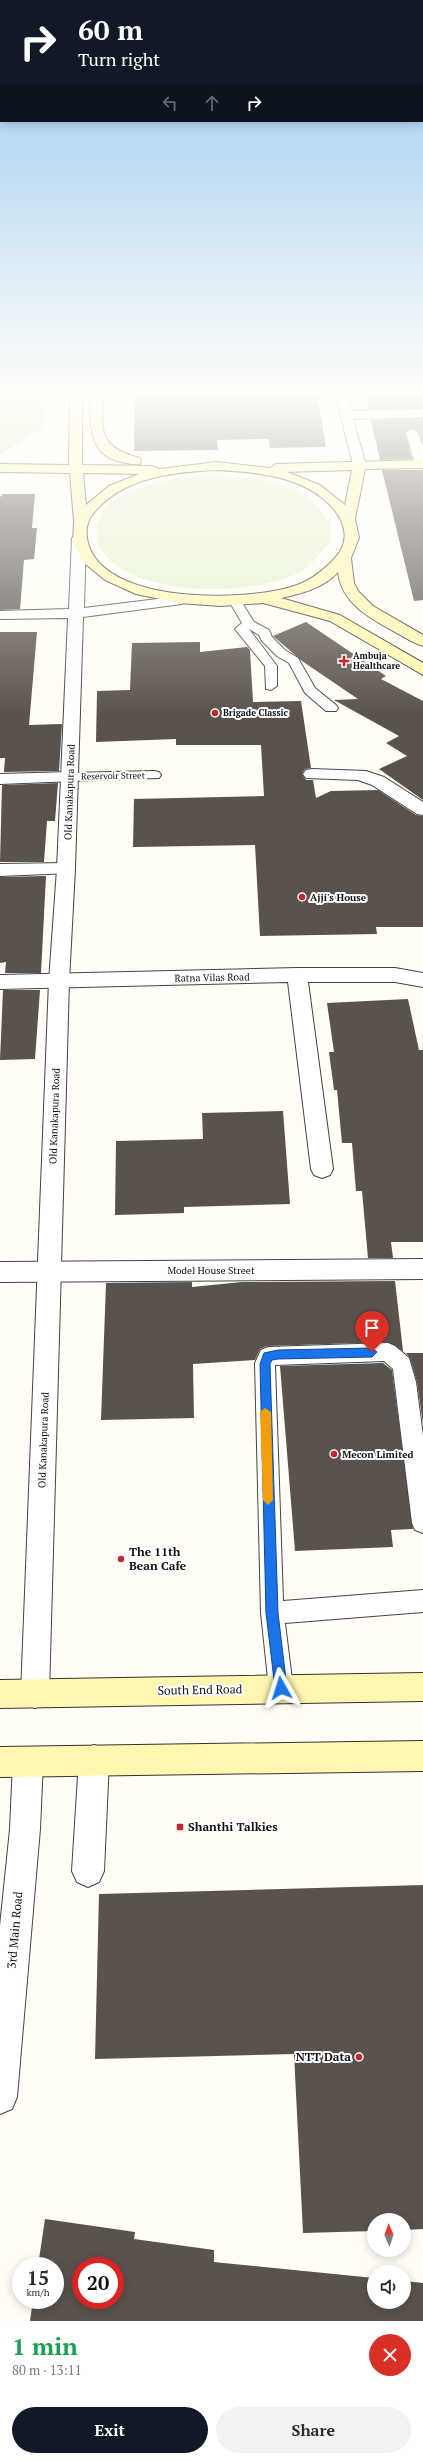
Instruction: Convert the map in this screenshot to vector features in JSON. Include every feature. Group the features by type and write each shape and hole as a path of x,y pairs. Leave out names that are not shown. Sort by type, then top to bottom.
{"main road":[{"path":"79,498 81,522 79,538 88,559 110,577 142,591 182,600 235,601 264,598 290,591 313,582 331,571 344,558 351,545 353,531 349,518 339,505 330,498"},
{"path":"81,522 90,508 101,498"},
{"path":"349,518 353,498"},
{"path":"344,558 346,583 364,607 423,641"},
{"path":"264,598 334,618 423,670"},
{"name":"South End Road","path":"0,1694 281,1688 423,1687"},
{"path":"14,1762 423,1756"}],"street":[{"name":"Old Kanakapura Road","path":"35,1694 59,981 66,869 79,538"},
{"path":"0,615 77,613 182,600"},
{"path":"312,774 360,775 378,781 423,810"},
{"name":"Reservoir Street","path":"0,779 69,777"},
{"path":"0,870 66,869"},
{"path":"297,975 322,1169"},
{"name":"Ratna Vilas Road","path":"0,982 297,975 394,975 423,980"},
{"name":"Model House Street","path":"0,1272 423,1269"},
{"path":"88,1871 94,1760"},
{"name":"3rd Main Road","path":"0,2097 24,1829 14,1762"}],"lane":[{"path":"235,601 249,624 265,632 266,638 281,653 294,661 310,690 331,708"},
{"path":"249,624 241,629 272,666 271,686"},
{"name":"Reservoir Street","path":"69,777 154,775"},
{"path":"281,1688 272,1613 265,1364 268,1356 388,1352 402,1364 406,1382 423,1523"},
{"path":"272,1613 423,1601"}],"green space":[{"path":"118,498 308,498 312,501 330,522 330,542 306,568 282,580 256,586 227,589 197,589 168,585 141,578 118,567 102,551 96,528 106,508"}],"building":[{"path":"0,498 35,498 32,528 37,528 34,559 24,560 20,609 0,610"},
{"path":"389,498 423,498 423,600 414,601"},
{"path":"306,622 386,676 381,679 423,701 423,800 379,769 407,756 386,743 399,736 334,700 358,699 302,661 273,636"},
{"path":"0,632 37,632 29,725 62,724 59,771 4,772 5,758 0,758"},
{"path":"200,642 200,652 247,647 250,650 253,702 301,701 311,768 305,769 302,774 306,780 313,780 316,798 331,791 378,790 416,815 423,816 423,927 376,927 377,934 260,936 255,845 133,847 134,799 264,796 261,745 176,745 176,739 96,742 97,691 130,690 132,643"},
{"path":"58,783 55,821 47,821 44,862 0,862 2,785"},
{"path":"46,876 41,973 5,973 6,962 0,963 0,877"},
{"path":"3,990 40,990 35,1059 0,1060"},
{"path":"408,999 419,1050 423,1050 423,1242 391,1242 393,1258 368,1258 362,1191 356,1191 352,1143 342,1143 337,1090 334,1090 329,1052 334,1052 327,1003"},
{"path":"283,1111 290,1204 184,1207 184,1213 115,1215 116,1141 203,1139 202,1113"},
{"path":"395,1281 403,1351 388,1342 267,1346 260,1349 255,1360 193,1364 194,1418 101,1420 106,1283 192,1282 192,1287 242,1282"},
{"path":"406,1353 423,1353 423,1424 417,1382 410,1358"},
{"name":"Mecon Limited","path":"383,1363 392,1370 413,1529 391,1530 393,1547 295,1551 280,1366"},
{"name":"NTT Data","path":"423,1885 423,2229 411,2230 411,2213 367,2213 367,2231 303,2233 294,2054 95,2059 99,1894"},
{"path":"45,2219 135,2232 134,2239 214,2250 214,2262 367,2277 367,2309 411,2309 411,2282 423,2283 423,2321 30,2321 32,2309 64,2309 64,2257 39,2257"}],"slow traffic":[{"path":"265,1412 268,1500"}],"place":[{"name":"Ambuja Healthcare","path":"344,661"},
{"name":"Brigade Classic","path":"215,713"},
{"name":"Ajji's House","path":"302,897"},
{"name":"Mecon Limited","path":"334,1454"},
{"name":"The 11th Bean Cafe","path":"121,1559"},
{"name":"Shanthi Talkies","path":"180,1827"},
{"name":"NTT Data","path":"359,2057"}],"route":[{"path":"281,1688 272,1613 265,1364 268,1356 278,1354 372,1352"}]}
